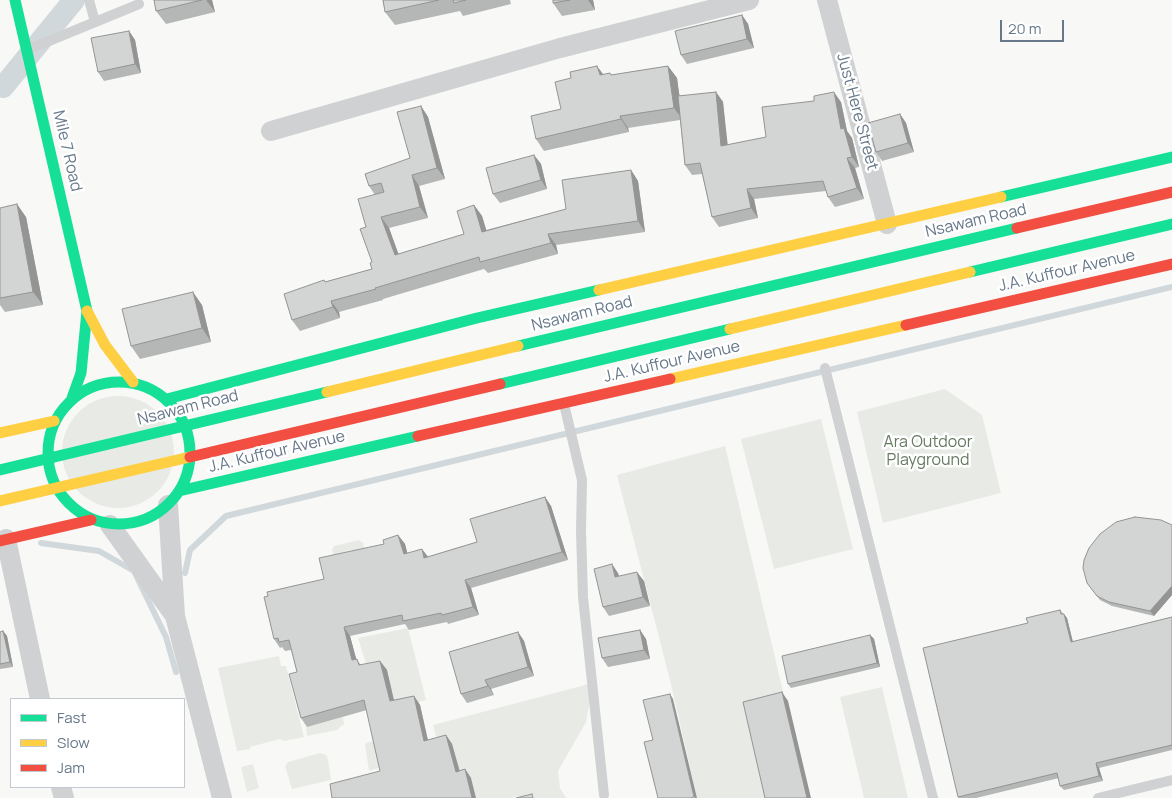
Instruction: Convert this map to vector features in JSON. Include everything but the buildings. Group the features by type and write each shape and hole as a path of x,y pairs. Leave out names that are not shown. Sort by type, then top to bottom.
{"main road":[{"name":"Mile 7 Road","path":"15,0 87,311"},
{"path":"167,399 477,318 1172,157"},
{"name":"Nsawam Road","path":"0,470 746,291 1172,192"},
{"path":"0,501 1172,224"},
{"name":"J.A. Kuffour Avenue","path":"174,498 564,403 1172,264"},
{"path":"87,311 105,345 133,382"},
{"path":"72,398 81,373 85,348 87,311"},
{"path":"3,540 101,522 147,519 174,498 190,460 186,427 167,399 151,389 133,382 101,383 72,398 54,421 47,459 61,496 101,522"},
{"path":"0,434 54,421"}],"street":[{"path":"271,131 560,48 749,0"},
{"name":"Just Here Street","path":"827,0 887,224"},
{"path":"174,498 175,616 222,798"},
{"path":"101,522 175,616"},
{"path":"3,540 40,698"}],"lane":[{"path":"89,0 95,22"},
{"path":"26,50 139,4"},
{"path":"825,368 933,798"},
{"path":"564,403 582,480 583,597 604,795"},
{"path":"1098,798 1172,780"}],"green space":[{"name":"Ara Outdoor Playground","path":"945,389 982,415 1001,493 883,523 857,412"},
{"path":"118,396 140,400 158,412 170,430 174,452 170,474 158,492 140,504 118,508 96,504 78,492 66,474 62,452 66,430 78,412 96,400"},
{"path":"821,419 853,549 774,569 741,439"},
{"path":"725,446 785,700 766,798 697,798 670,680 617,475"},
{"path":"359,540 363,543 366,555 353,550 346,551 336,561 332,550 334,546"},
{"path":"408,628 426,700 381,712 375,687 390,683 388,670 369,673 358,638"},
{"path":"279,656 281,666 286,666 304,737 284,741 280,739 250,747 250,749 237,751 218,668"},
{"path":"589,684 591,696 586,722 558,771 560,788 566,798 519,798 518,796 512,798 453,798 433,725"},
{"path":"882,687 908,798 864,798 840,697"},
{"path":"343,717 344,724 337,730 307,736 306,727"},
{"path":"376,740 382,767 369,771 365,745"},
{"path":"320,753 326,755 331,780 292,789 285,766 288,762"},
{"path":"253,764 259,788 247,792 241,767"}],"waterway":[{"path":"3,87 74,0"},
{"path":"185,573 190,550 226,516 1172,287"},
{"path":"41,543 99,551 134,571 166,637 176,672"}],"traffic: fast":[{"path":"15,0 87,311 81,373 72,398"},
{"path":"1001,197 1172,157"},
{"path":"970,272 1172,224"},
{"path":"518,346 1017,228"},
{"path":"167,399 477,318 599,290"},
{"path":"500,384 730,329"},
{"path":"119,382 146,388 158,394 169,403 178,414 184,426 190,453 184,480 178,492 169,503 158,512 146,518 119,524 92,518 80,512 69,503 60,492 54,480 48,453 54,426 60,414 69,403 80,394 92,388 119,382"},
{"path":"0,470 327,392"},
{"path":"179,491 418,436"}],"traffic: slow":[{"path":"599,290 1001,197"},
{"path":"730,329 970,272"},
{"path":"87,311 105,345 133,382"},
{"path":"670,379 906,325"},
{"path":"327,392 518,346"},
{"path":"0,433 54,421"},
{"path":"0,501 190,457"}],"traffic: jam":[{"path":"1017,228 1172,192"},
{"path":"906,325 1172,264"},
{"path":"418,436 670,379"},
{"path":"190,457 500,384"},
{"path":"0,541 91,520"}]}
